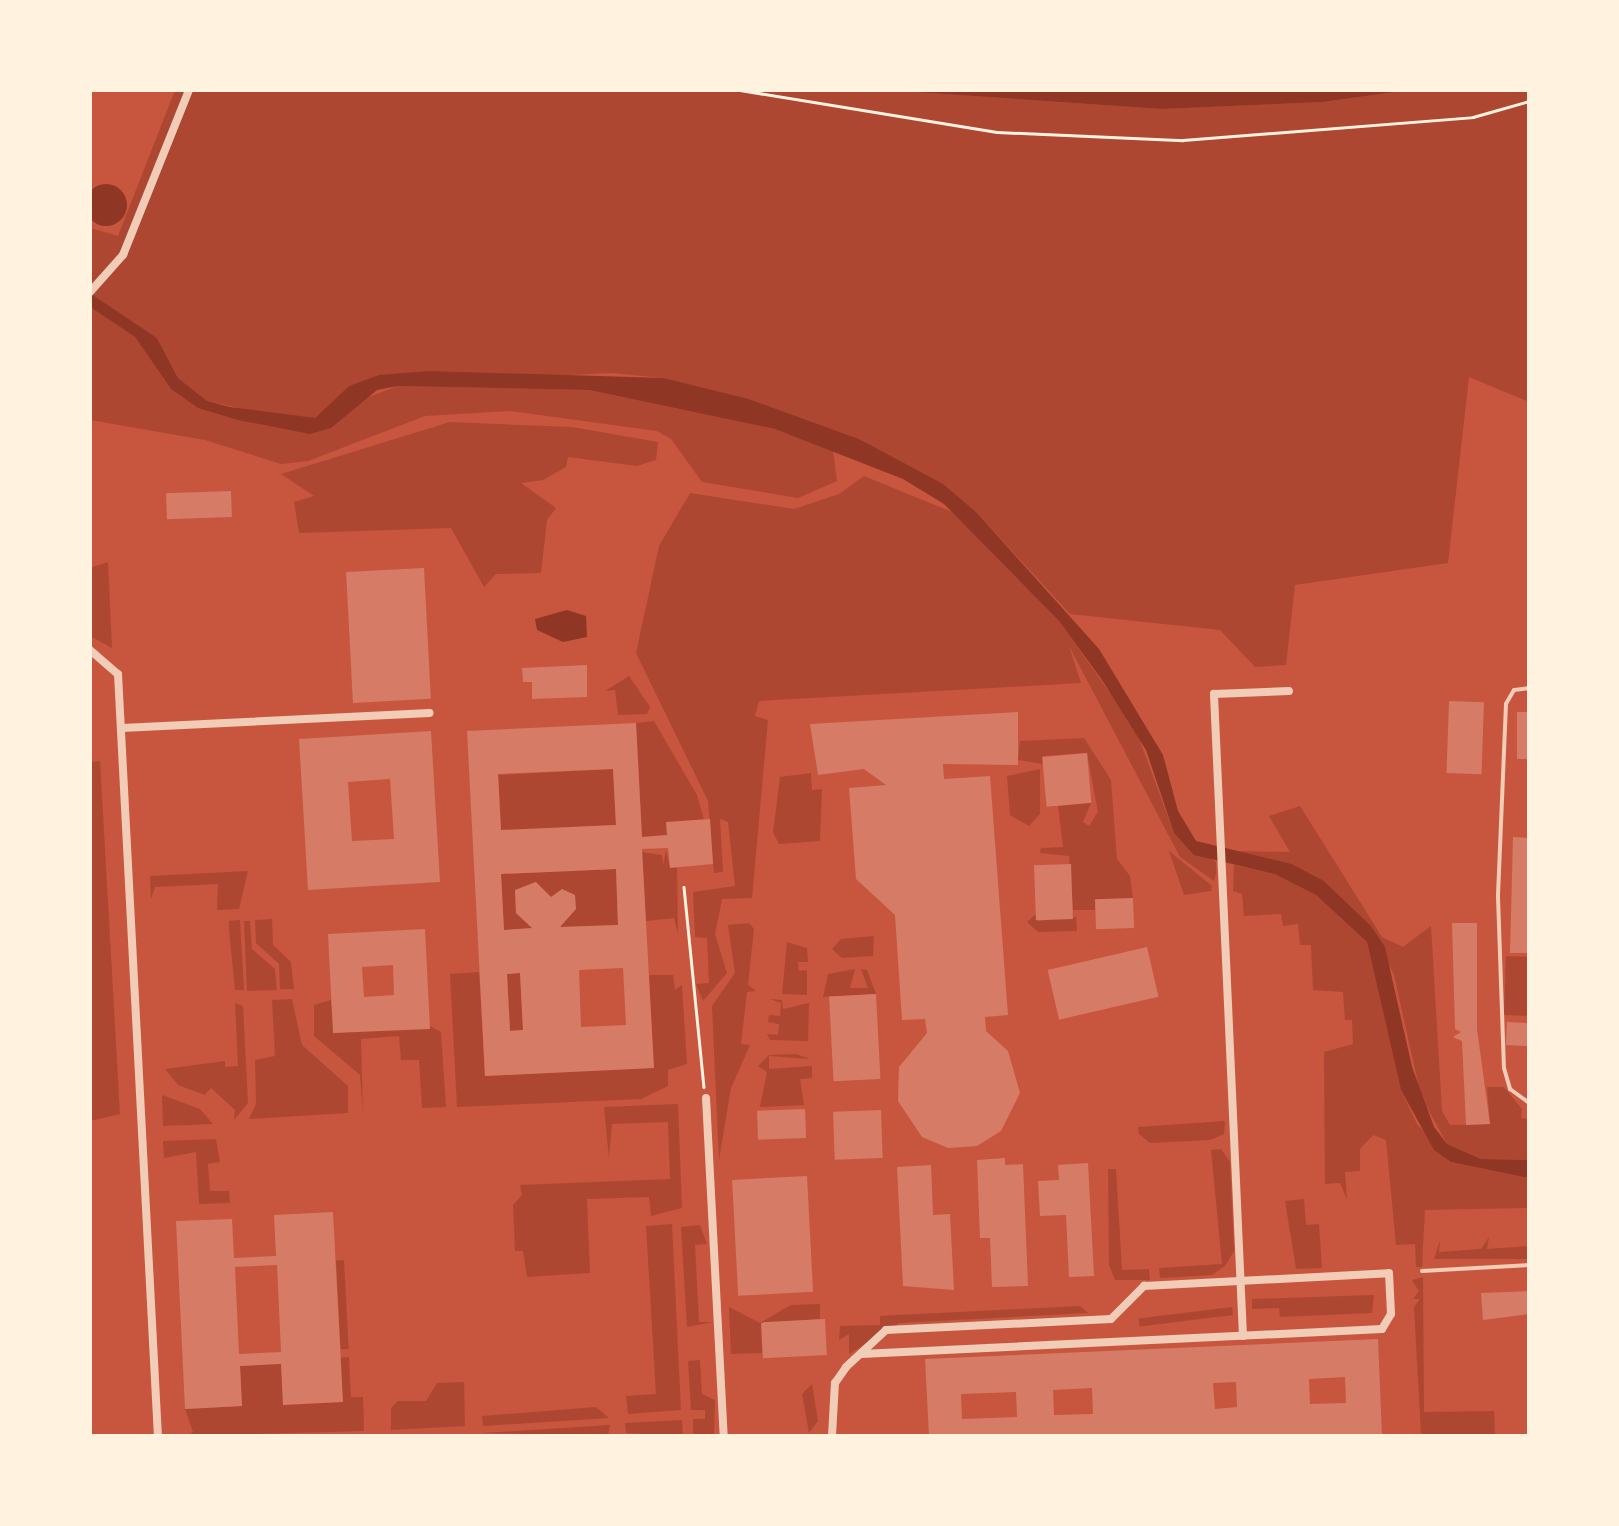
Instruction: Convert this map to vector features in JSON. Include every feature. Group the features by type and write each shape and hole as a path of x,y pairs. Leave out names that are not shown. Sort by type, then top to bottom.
{"street":[{"path":"92,290 123,256 189,90"},
{"path":"90,650 118,674 158,1436"},
{"path":"1243,1336 1214,694 1289,690"},
{"path":"122,728 430,713"},
{"path":"706,1098 724,1436"},
{"path":"832,1436 834,1382 862,1354 886,1330 1112,1319 1144,1286 1389,1273 1390,1323 1371,1331 862,1354"}],"lane":[{"path":"1529,688 1514,690 1506,704 1500,1036 1510,1089 1529,1103"},
{"path":"1422,1271 1529,1265"}],"path":[{"path":"740,90 996,132 1183,140 1286,135 1430,115 1473,117 1529,101"},
{"path":"684,886 706,1098"}],"shaded area":[{"path":"175,90 885,90 1162,109 1323,102 1408,90 1529,90 1529,402 1469,377 1448,563 1295,585 1286,665 1255,667 1220,630 1070,614 977,513 859,439 749,399 664,378 611,373 349,386 315,418 299,421 207,401 178,378 157,338 90,293 90,228 118,236"},
{"path":"885,90 1408,90 1323,102 1162,109"},
{"path":"106,184 121,190 127,205 121,220 106,226 91,220 85,205 91,190"},
{"path":"90,293 157,338 178,378 207,401 230,407 315,418 349,386 379,375 429,371 664,378 749,399 859,439 943,484 977,513 1099,649 1163,755 1178,811 1196,841 1292,864 1324,881 1371,926 1385,947 1412,1067 1434,1127 1447,1144 1481,1159 1529,1160 1529,1178 1451,1162 1434,1150 1401,1090 1367,942 1316,895 1275,874 1194,855 1174,833 1146,750 1102,680 1059,621 944,504 903,479 775,429 589,390 398,386 377,390 331,428 310,434 238,420 198,408 171,389 135,337 90,307"},
{"path":"90,307 135,337 171,389 198,408 331,427 361,400 398,386 589,390 775,429 833,450 837,481 798,498 702,482 671,439 657,431 510,411 425,416 308,461 281,464 205,440 90,420"},
{"path":"450,422 572,427 658,442 656,460 637,466 568,457 566,467 543,480 521,483 556,508 547,520 541,573 496,574 484,587 451,528 299,533 294,502 314,496 281,474"},
{"path":"864,476 952,512 1059,621 1136,730 1174,833 1216,862 1214,881 1180,857 1069,646 1081,683 759,701 755,716 768,720 752,898 722,899 715,934 727,973 703,1001 696,984 709,983 707,938 695,937 693,892 735,886 728,822 720,819 723,872 714,873 708,801 636,653 659,546 690,493 794,509 839,494"},
{"path":"108,562 112,648 90,636 90,568"},
{"path":"567,610 586,616 587,637 563,642 537,630 535,619"},
{"path":"629,676 650,707 647,714 618,715 615,690 605,691"},
{"path":"654,721 697,795 704,820 667,835 642,837 636,723"},
{"path":"1084,738 1111,780 1117,859 1130,876 1133,898 1096,900 1095,910 1073,910 1069,856 1040,853 1041,848 1063,847 1058,806 1091,803 1083,822 1089,826 1098,812 1087,753 1043,756 1043,764 1018,760 1020,741"},
{"path":"100,761 120,1114 90,1121 90,762"},
{"path":"613,769 616,825 501,831 498,775"},
{"path":"1040,769 1040,814 1029,826 1010,815 1007,776"},
{"path":"811,773 812,790 822,789 820,841 779,844 773,832 780,777"},
{"path":"1300,806 1382,937 1403,947 1431,926 1442,1111 1450,1125 1490,1124 1487,1087 1504,1087 1522,1109 1521,1118 1529,1119 1529,1160 1481,1159 1447,1144 1421,1096 1394,975 1371,926 1324,881 1292,864 1234,851 1290,852 1269,816"},
{"path":"666,850 670,867 677,867 678,934 674,918 646,921 642,852 662,855 663,865"},
{"path":"1169,851 1212,886 1211,891 1184,895"},
{"path":"1234,865 1275,873 1316,895 1367,942 1401,1090 1417,1124 1451,1162 1529,1178 1529,1208 1425,1210 1422,1267 1416,1267 1415,1244 1396,1245 1386,1140 1373,1135 1360,1149 1360,1171 1345,1172 1347,1200 1340,1183 1325,1184 1324,1052 1353,1044 1352,1020 1345,1020 1343,992 1313,990 1311,945 1300,945 1298,924 1283,926 1281,914 1244,916 1242,894 1233,891"},
{"path":"616,869 618,925 561,927 551,897 535,882 515,891 516,913 532,928 504,930 501,874"},
{"path":"248,871 239,909 217,910 218,884 155,887 151,899 150,876"},
{"path":"1037,913 1038,921 1076,917 1077,931 1038,932 1027,922"},
{"path":"272,919 273,945 291,962 294,989 280,989 279,964 256,943 255,920"},
{"path":"240,920 244,990 235,990 229,921"},
{"path":"244,921 250,921 252,949 275,969 277,990 247,991"},
{"path":"749,923 754,929 748,985 756,991 747,992 741,1044 750,1045 731,1088 719,1160 712,1006 735,973 728,925"},
{"path":"874,936 873,956 842,958 832,949 841,939"},
{"path":"787,942 807,948 808,962 798,962 799,971 807,970 807,995 782,994"},
{"path":"1506,956 1529,957 1527,1016 1504,1015"},
{"path":"855,969 850,988 868,988 861,969 867,970 876,994 823,997 828,974"},
{"path":"479,972 485,1076 653,1067 649,975 673,975 675,990 682,985 687,1064 668,1070 668,1086 641,1099 457,1107 450,974"},
{"path":"520,973 523,1030 510,1031 507,974"},
{"path":"292,999 302,1045 348,1086 348,1113 249,1119 256,1104 255,1060 275,1056 272,1000"},
{"path":"770,999 782,1000 783,1009 809,1003 808,1041 770,1040 767,1034 778,1035 779,1024 768,1022 769,1015 780,1016 781,1003"},
{"path":"331,1000 334,1033 430,1026 441,1032 446,1107 422,1108 419,1060 401,1060 399,1036 361,1039 363,1114 360,1075 314,1036 314,1005"},
{"path":"235,1003 243,1006 248,1103 234,1120 235,1110 211,1088 205,1095 178,1085 165,1069 225,1061 225,1067 238,1066"},
{"path":"796,1054 810,1059 769,1056 769,1069 812,1066 812,1078 800,1079 804,1105 760,1107 767,1072 758,1066 769,1055"},
{"path":"162,1095 200,1109 213,1124 163,1126"},
{"path":"678,1104 682,1208 651,1216 649,1197 587,1199 590,1273 527,1277 523,1251 515,1251 513,1205 522,1195 520,1185 670,1179 668,1122 612,1124 609,1158 604,1107"},
{"path":"1225,1121 1224,1134 1210,1140 1150,1143 1139,1134 1138,1127"},
{"path":"216,1139 220,1162 208,1164 210,1191 229,1191 230,1203 199,1204 196,1152 164,1158 163,1141"},
{"path":"1221,1149 1230,1162 1234,1251 1225,1266 1212,1275 1160,1278 1159,1268 1222,1264 1211,1150"},
{"path":"1108,1169 1116,1169 1122,1270 1149,1269 1150,1280 1115,1280 1109,1265"},
{"path":"1304,1199 1306,1225 1319,1224 1322,1268 1296,1269 1285,1201"},
{"path":"672,1224 681,1410 628,1414 626,1396 656,1394 646,1226"},
{"path":"700,1225 707,1244 695,1245 699,1322 713,1322 687,1327 681,1227"},
{"path":"1489,1237 1487,1249 1529,1246 1529,1259 1434,1259 1440,1240 1439,1252 1481,1249"},
{"path":"336,1260 344,1260 349,1349 341,1349"},
{"path":"1423,1277 1424,1412 1494,1411 1495,1434 1421,1434 1414,1307 1420,1299 1413,1299 1419,1291 1412,1280"},
{"path":"1374,1295 1372,1313 1280,1317 1279,1308 1252,1309 1252,1299"},
{"path":"820,1304 820,1319 761,1323 762,1353 731,1354 729,1307 760,1323 791,1305"},
{"path":"1080,1306 1088,1313 899,1323 849,1354 849,1334 839,1340 840,1326 880,1325 880,1316"},
{"path":"1232,1307 1233,1315 1140,1326 1139,1318"},
{"path":"349,1357 351,1397 363,1397 364,1431 186,1436 193,1432 185,1409 242,1406 240,1366"},
{"path":"700,1360 702,1394 715,1400 714,1436 693,1436 693,1419 705,1419 705,1410 691,1410 688,1361"},
{"path":"464,1382 465,1426 391,1430 391,1408 398,1401 426,1401 437,1383"},
{"path":"812,1384 818,1421 809,1433 802,1394"},
{"path":"596,1407 609,1418 483,1426 482,1416"},
{"path":"682,1420 683,1436 626,1433 625,1423"},
{"path":"610,1425 608,1436 483,1433"}],"building":[{"path":"231,491 232,517 167,519 166,493"},
{"path":"424,568 431,699 353,703 346,572"},
{"path":"587,665 587,697 532,699 532,682 523,682 522,668"},
{"path":"1449,701 1484,702 1481,774 1446,773"},
{"path":"1018,712 1018,765 943,764 944,779 990,776 1008,1015 985,1017 986,1031 1008,1051 1020,1093 1001,1131 977,1146 948,1148 922,1137 898,1101 899,1067 927,1033 925,1019 902,1020 895,915 856,879 849,788 886,785 864,769 818,775 810,724"},
{"path":"1517,712 1529,712 1529,759 1517,759"},
{"path":"636,723 642,837 667,835 666,822 710,819 713,864 670,868 668,848 642,849 654,1068 485,1076 467,731","holes":["613,769 616,825 501,830 498,774","616,869 618,925 560,927 576,909 575,895 562,889 551,897 536,882 515,890 516,913 532,928 504,930 501,874","623,968 626,1025 581,1027 579,970","520,973 523,1030 510,1031 507,974"]},
{"path":"431,731 440,882 308,890 299,739","holes":["390,779 394,839 352,841 348,782"]},
{"path":"1087,753 1091,803 1047,807 1042,757"},
{"path":"1513,837 1529,838 1529,953 1510,953"},
{"path":"1071,864 1073,919 1036,920 1034,865"},
{"path":"1133,898 1134,928 1096,929 1095,899"},
{"path":"1452,923 1477,923 1477,1029 1490,1124 1466,1125 1462,1041 1453,1037 1461,1032 1455,1029"},
{"path":"425,929 430,1029 333,1033 328,934","holes":["393,965 394,995 364,997 362,967"]},
{"path":"1147,947 1158,997 1059,1020 1048,970"},
{"path":"876,994 880,1079 834,1081 829,996"},
{"path":"1507,1022 1529,1023 1528,1046 1506,1045"},
{"path":"805,1109 806,1138 758,1140 757,1111"},
{"path":"881,1110 883,1158 835,1160 833,1112"},
{"path":"1005,1158 1005,1165 1023,1164 1028,1286 992,1287 990,1238 980,1238 977,1160"},
{"path":"1088,1163 1094,1276 1069,1277 1066,1215 1040,1216 1038,1181 1059,1180 1058,1165"},
{"path":"931,1165 933,1215 950,1214 954,1290 903,1286 897,1167"},
{"path":"807,1176 813,1292 738,1296 732,1180"},
{"path":"333,1212 343,1402 283,1405 281,1364 240,1366 242,1406 185,1409 176,1221 232,1219 234,1258 276,1256 274,1215","holes":["277,1265 281,1352 239,1354 235,1267"]},
{"path":"1529,1291 1529,1314 1483,1320 1481,1293"},
{"path":"825,1319 827,1355 763,1358 761,1322"},
{"path":"1378,1339 1382,1436 929,1436 925,1359","holes":["1345,1377 1346,1403 1310,1404 1309,1379","1236,1382 1237,1407 1215,1409 1213,1383","1092,1388 1093,1414 1054,1415 1053,1390","1016,1392 1017,1417 962,1419 961,1394"]}]}
